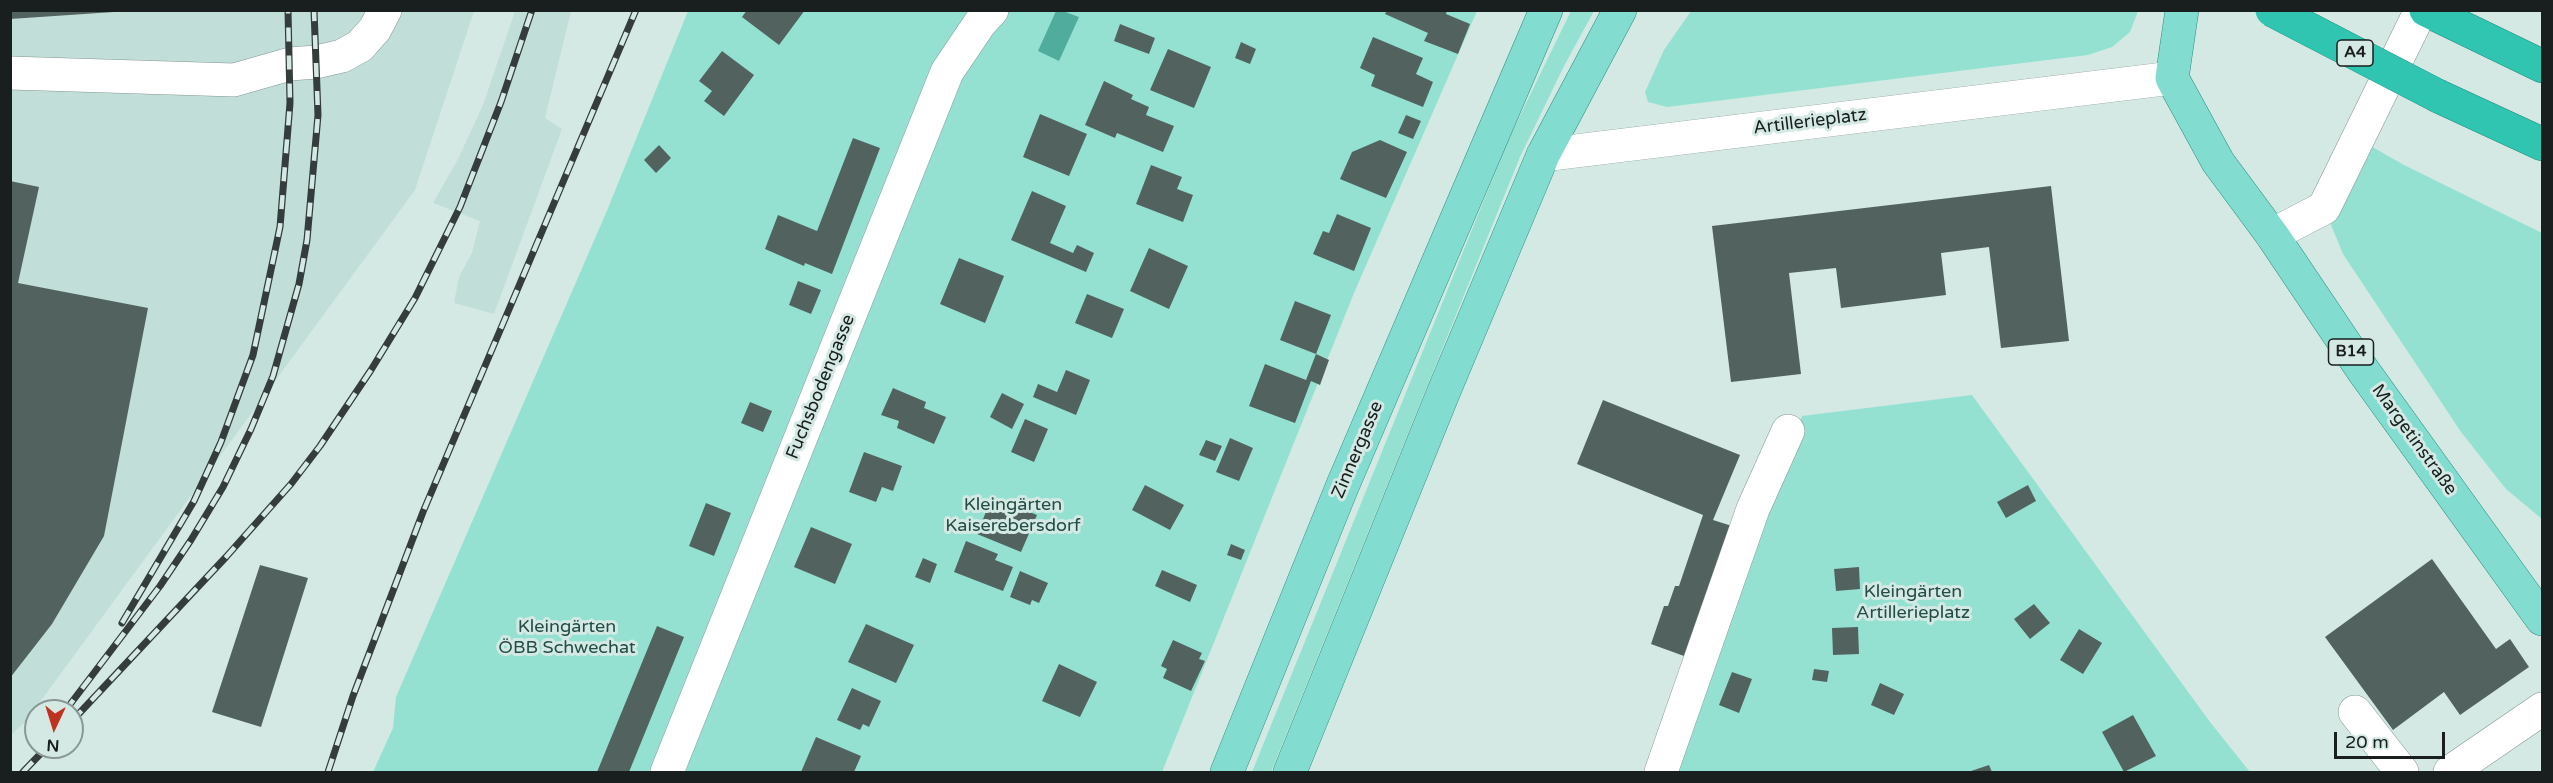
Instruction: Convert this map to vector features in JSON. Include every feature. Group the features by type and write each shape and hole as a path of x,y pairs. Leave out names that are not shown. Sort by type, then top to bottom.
{"highway":[{"name":"A4","path":"2272,10 2438,96 2542,144"},
{"path":"2426,10 2469,33 2542,66"}],"main road":[{"name":"Zinnergasse","path":"1227,772 1342,487 1546,10"},
{"path":"1290,772 1543,155 1620,10"},
{"path":"2172,78 2182,10"},
{"name":"Margetinstraße","path":"2172,78 2218,162 2272,235 2362,369 2542,619"}],"street":[{"path":"10,73 234,80 290,64 316,62 342,56 360,46 375,29 385,10"},
{"name":"Fuchsbodengasse","path":"667,772 947,72 980,23 992,10"},
{"path":"2272,235 2324,208 2421,10"},
{"name":"Artillerieplatz","path":"1543,155 2172,78"},
{"path":"1661,772 1753,509 1788,431"},
{"path":"2450,772 2542,709"},
{"path":"2355,712 2402,772"}],"shaded area":[{"path":"11,11 474,11 415,190 42,699 24,699 24,723 11,735"},
{"path":"515,11 571,11 545,118 562,129 494,314 454,303 459,277 472,253 480,221 433,203 458,159 483,105"},
{"path":"1056,11 1079,17 1059,61 1038,51"}],"green space":[{"name":"Kleingärten Kaiserebersdorf","path":"688,11 1477,11 1354,293 1162,772 373,772 393,728 396,697 606,213"},
{"path":"1571,11 1594,11 1564,66 1520,157 1271,772 1252,772 1510,136"},
{"path":"1691,11 2138,11 2130,32 2112,47 2088,55 1667,107 1648,102 1645,92 1664,50"},
{"path":"2369,145 2404,165 2542,233 2542,519 2506,489 2461,432 2343,254 2329,220"},
{"name":"Kleingärten Artillerieplatz","path":"1972,395 2210,722 2250,772 1668,772 1802,416"}],"building":[{"path":"10,10 114,10 114,12 10,19"},
{"path":"747,10 805,10 779,45 742,17"},
{"path":"1387,10 1447,10 1446,14 1470,24 1458,54 1424,41 1428,33 1385,14"},
{"path":"1120,24 1155,38 1149,54 1114,41"},
{"path":"1373,37 1423,58 1416,74 1433,82 1423,107 1371,86 1375,75 1360,68"},
{"path":"1241,42 1256,49 1250,64 1235,58"},
{"path":"1168,49 1211,67 1194,108 1150,90"},
{"path":"722,51 754,75 724,116 704,101 712,91 699,81"},
{"path":"1104,81 1133,95 1131,99 1149,107 1146,115 1174,126 1163,152 1117,133 1115,138 1085,125"},
{"path":"1040,114 1087,134 1069,176 1023,157"},
{"path":"1406,115 1421,121 1413,139 1398,133"},
{"path":"853,138 880,148 832,274 805,263 804,266 765,249 778,215 817,231"},
{"path":"1380,140 1407,152 1386,198 1340,179 1352,152"},
{"path":"659,145 671,158 656,173 644,160"},
{"path":"1151,165 1182,177 1177,189 1193,195 1183,222 1136,204"},
{"path":"10,181 39,187 18,283 148,308 104,536 52,624 10,678"},
{"path":"2051,186 2069,341 2001,348 1989,247 1941,253 1946,295 1841,308 1836,268 1789,273 1801,374 1731,382 1712,226"},
{"path":"1032,191 1066,206 1050,243 1073,253 1077,245 1094,253 1086,272 1011,240"},
{"path":"1337,214 1371,228 1354,271 1313,254 1323,231 1329,233"},
{"path":"1149,248 1188,266 1169,309 1130,291"},
{"path":"959,258 1004,276 985,323 940,304"},
{"path":"798,281 821,290 811,314 789,305"},
{"path":"1087,294 1124,309 1112,338 1075,323"},
{"path":"1295,301 1331,315 1316,354 1280,340"},
{"path":"1316,354 1329,360 1320,385 1311,381 1295,423 1249,406 1265,364 1306,380"},
{"path":"1066,370 1090,380 1076,415 1033,397 1038,384 1057,392"},
{"path":"893,388 926,402 924,408 946,417 934,444 897,428 899,421 881,415"},
{"path":"1002,393 1024,404 1012,429 990,417"},
{"path":"1603,400 1740,455 1713,520 1732,526 1684,656 1651,644 1664,606 1668,606 1675,586 1679,586 1703,515 1577,464"},
{"path":"750,402 772,411 763,432 741,423"},
{"path":"1025,419 1048,429 1034,462 1011,452"},
{"path":"1230,438 1253,448 1239,481 1216,472"},
{"path":"1206,440 1222,446 1215,461 1199,455"},
{"path":"864,452 902,466 893,491 882,487 876,502 849,492"},
{"path":"1145,485 1184,505 1170,530 1132,510"},
{"path":"2028,485 2036,501 2006,518 1997,502"},
{"path":"992,497 1037,515 1021,552 977,534"},
{"path":"706,503 731,513 714,556 689,546"},
{"path":"811,527 852,544 835,584 794,567"},
{"path":"966,541 998,554 995,560 1013,567 1003,591 954,572"},
{"path":"1231,544 1245,550 1241,560 1227,555"},
{"path":"923,558 937,564 930,583 915,577"},
{"path":"2432,559 2496,649 2510,639 2529,667 2460,715 2444,692 2393,730 2325,637"},
{"path":"260,565 308,578 261,727 212,712"},
{"path":"1859,567 1860,589 1836,591 1834,569"},
{"path":"1162,570 1197,585 1190,602 1155,586"},
{"path":"1020,571 1048,583 1039,603 1032,600 1030,605 1010,597"},
{"path":"2034,604 2050,623 2030,639 2014,619"},
{"path":"866,624 914,645 896,683 848,662"},
{"path":"657,626 684,637 629,772 597,772"},
{"path":"1858,627 1859,654 1833,655 1832,628"},
{"path":"2079,629 2102,643 2083,674 2060,660"},
{"path":"1173,640 1202,653 1199,659 1205,661 1191,691 1163,678 1167,669 1161,666"},
{"path":"1059,664 1097,682 1080,717 1042,701"},
{"path":"1814,669 1829,671 1827,682 1812,680"},
{"path":"1732,672 1752,679 1739,713 1719,705"},
{"path":"1880,683 1904,694 1894,715 1871,705"},
{"path":"852,688 881,701 869,727 863,724 860,730 837,720"},
{"path":"2133,715 2156,756 2124,772 2102,732"},
{"path":"816,737 861,756 854,772 801,772"},
{"path":"1989,765 1992,772 1968,772"}],"railway":[{"path":"122,623 194,501 221,442 253,355 280,227 290,103 288,10"},
{"path":"74,699 160,586 191,540 223,487 273,376 299,284 307,240 318,115 314,10"},
{"path":"84,708 291,484 320,446 371,370 415,298 460,207 501,102 532,10"},
{"path":"328,772 353,696 423,512 636,10"},
{"path":"23,772 35,759"}],"park label":[{"name":"Kleingärten ÖBB Schwechat","path":"567,637"}]}
